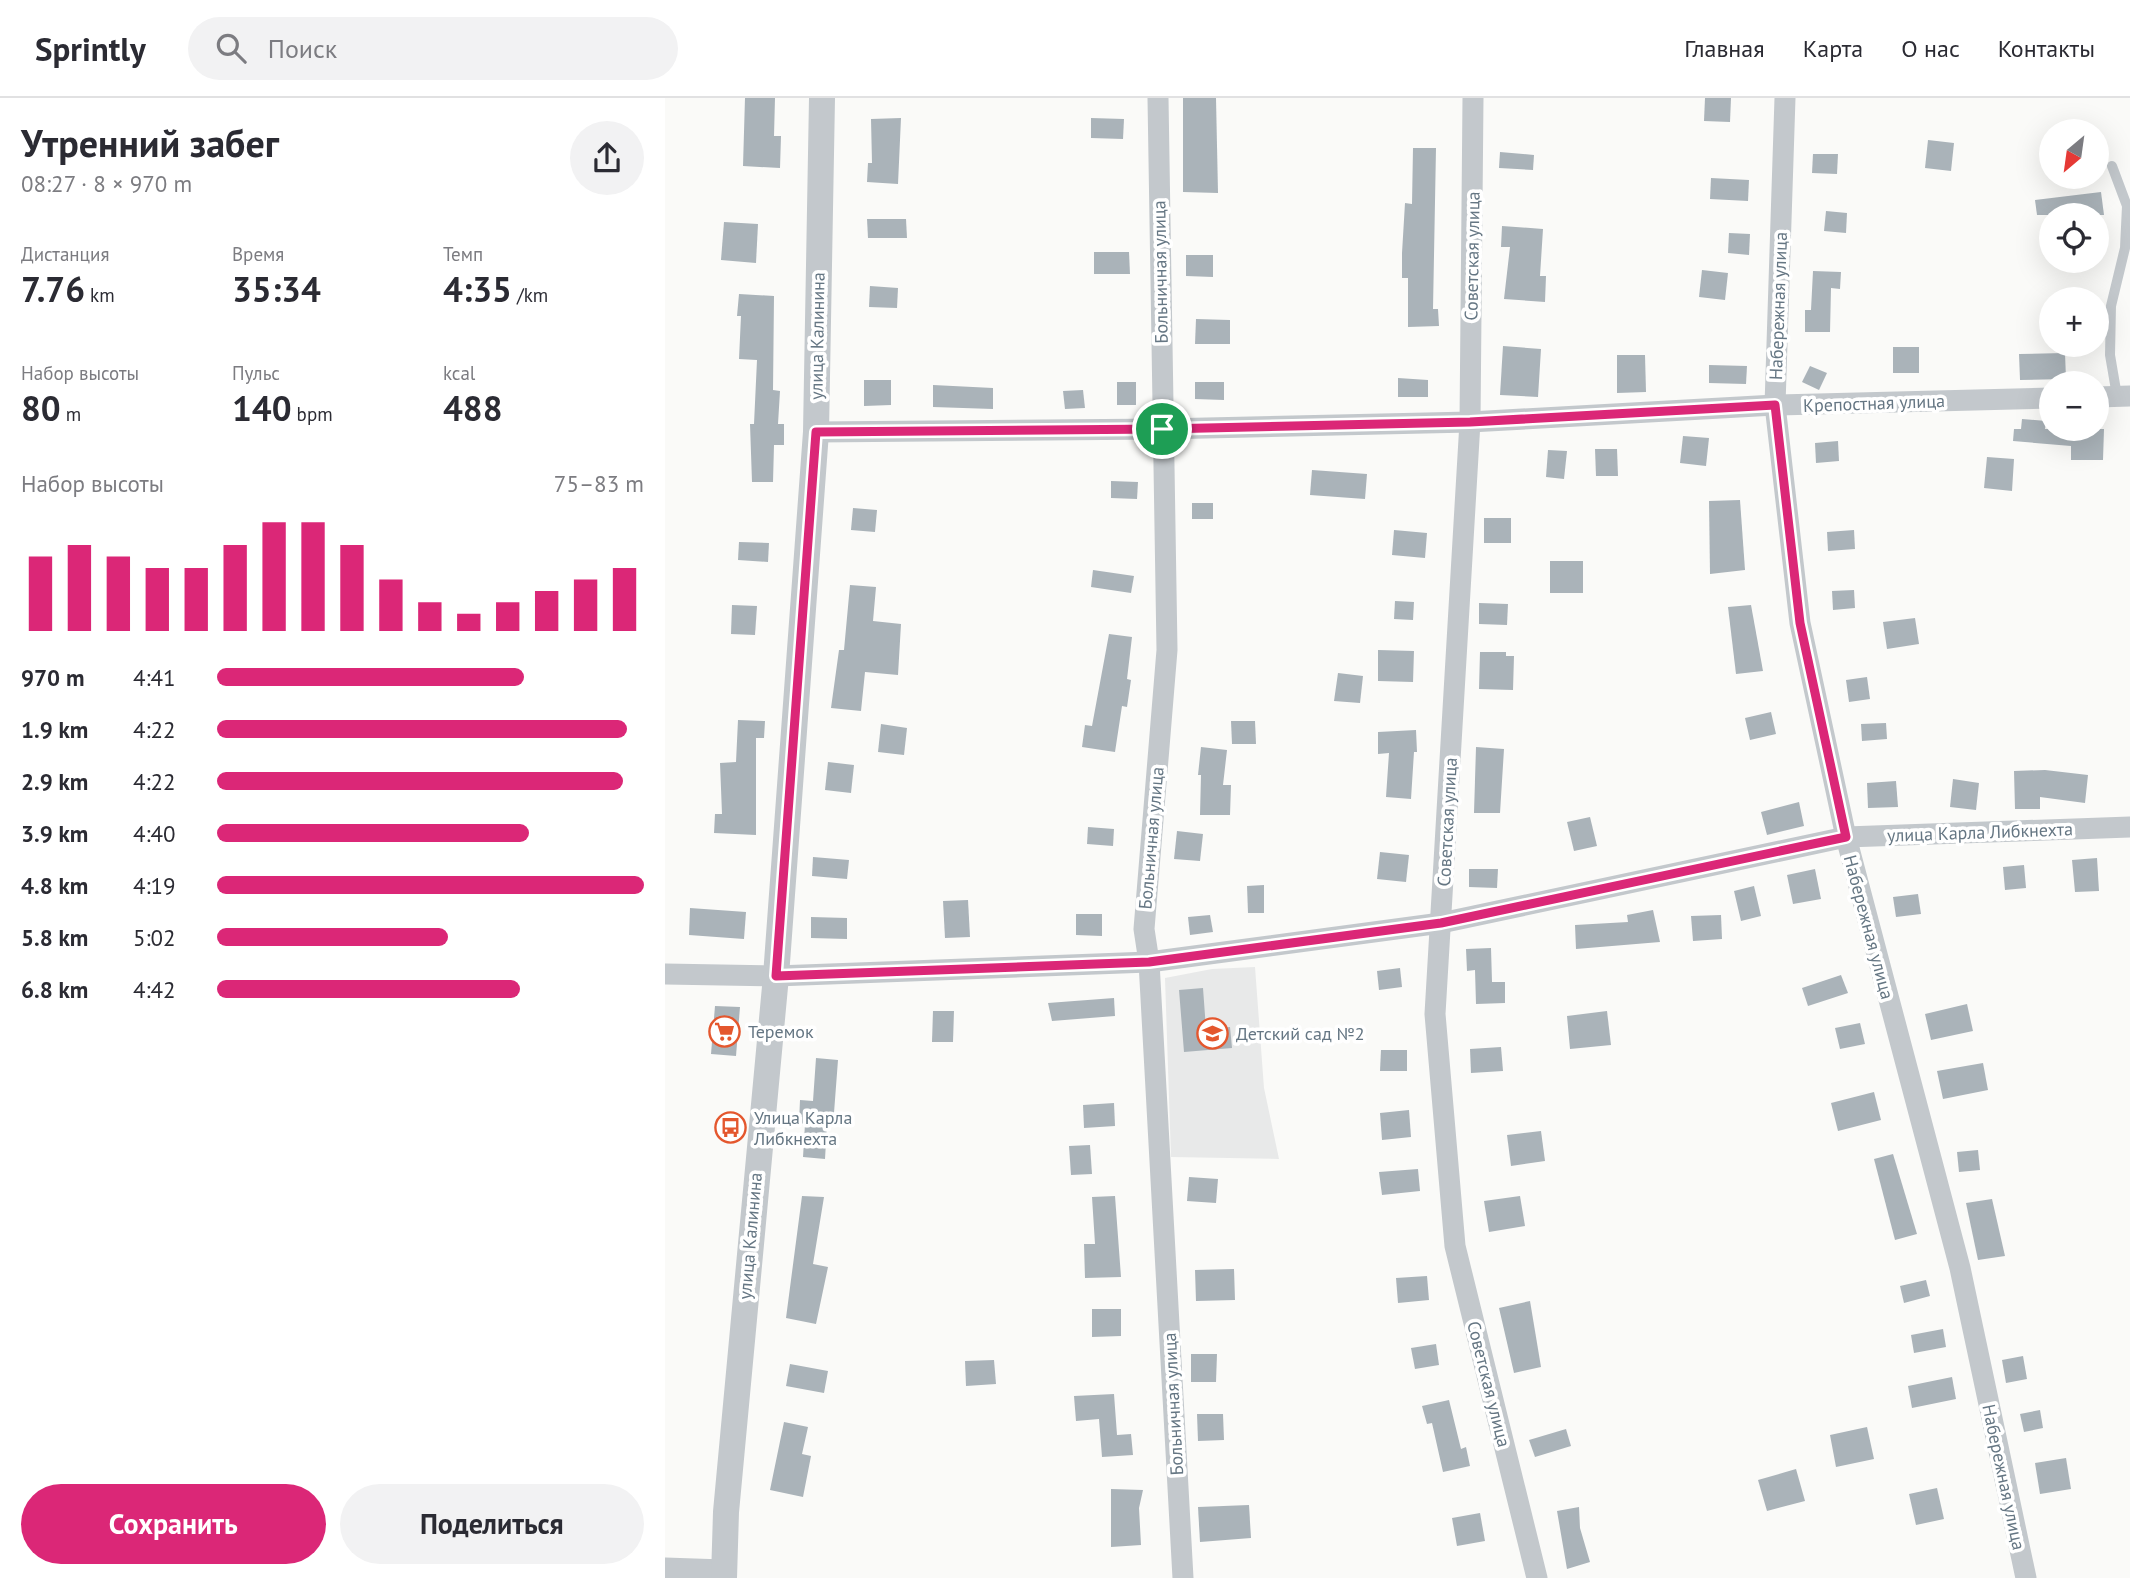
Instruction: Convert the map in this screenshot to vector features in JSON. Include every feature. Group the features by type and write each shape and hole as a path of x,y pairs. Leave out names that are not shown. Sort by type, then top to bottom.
{"street":[{"name":"улица Калинина","path":"724,1574 727,1498 776,976 816,432 822,98"},
{"name":"Больничная улица","path":"1158,98 1167,650 1144,929 1149,962 1183,1578"},
{"name":"Советская улица","path":"1473,98 1470,422 1435,1014 1455,1246 1537,1578"},
{"name":"Набережная улица","path":"1785,98 1775,405 1800,623 1846,837 1960,1268 2025,1578"},
{"name":"Крепостная улица","path":"816,432 1162,429 1470,422 1775,405 2039,398"},
{"name":"улица Карла Либкнехта","path":"665,974 776,976 1149,962 1441,923 1846,837 2130,827"},
{"path":"665,1568 724,1574"}],"lane":[{"path":"2112,166 2127,206 2125,248 2111,306 2110,355 2115,396"}],"shaded area":[{"name":"Детский сад №2","path":"1255,967 1264,1088 1279,1159 1171,1157 1165,978 1212,969"}],"building":[{"path":"745,98 775,98 774,136 781,136 780,168 743,166"},
{"path":"1183,98 1216,98 1218,193 1183,192"},
{"path":"1705,98 1731,98 1730,122 1704,121"},
{"path":"901,118 898,184 867,182 868,163 872,163 871,119"},
{"path":"1091,118 1124,119 1123,139 1091,138"},
{"path":"1928,140 1954,143 1951,171 1925,168"},
{"path":"1413,148 1436,148 1433,309 1438,309 1439,326 1408,327 1408,278 1402,278 1402,253 1405,203 1412,204"},
{"path":"1500,152 1534,155 1533,170 1499,168"},
{"path":"1813,154 1838,154 1837,174 1812,173"},
{"path":"1711,178 1749,180 1748,201 1710,199"},
{"path":"2101,192 2102,203 2039,203 2037,215 2035,200"},
{"path":"1826,211 1847,213 1846,233 1824,231"},
{"path":"867,219 906,219 907,238 868,238"},
{"path":"724,222 758,224 756,263 721,260"},
{"path":"1502,226 1543,229 1540,276 1546,276 1545,302 1504,299 1510,247 1501,247"},
{"path":"1729,233 1750,234 1749,255 1728,253"},
{"path":"1094,252 1129,252 1130,274 1094,274"},
{"path":"1186,255 1213,255 1213,277 1186,276"},
{"path":"1702,270 1728,273 1725,300 1699,297"},
{"path":"1813,271 1841,272 1840,289 1831,288 1830,332 1805,332 1805,310 1811,310"},
{"path":"870,286 898,288 897,308 869,307"},
{"path":"739,294 774,296 773,390 780,391 778,424 784,424 784,445 774,445 773,482 752,482 750,424 754,424 757,360 739,359"},
{"path":"1196,319 1230,320 1230,344 1195,344"},
{"path":"1503,346 1541,349 1538,397 1500,395"},
{"path":"1893,347 1919,347 1919,373 1893,373"},
{"path":"2019,354 2065,357 2066,371 2039,371 2039,380 2020,380"},
{"path":"1617,355 1645,355 1646,392 1617,393"},
{"path":"1709,365 1747,366 1746,384 1709,383"},
{"path":"1810,366 1827,373 1819,390 1802,382"},
{"path":"1398,378 1428,380 1428,397 1398,397"},
{"path":"864,380 891,380 891,405 864,406"},
{"path":"1117,382 1136,382 1136,405 1117,405"},
{"path":"1195,382 1224,382 1224,400 1195,399"},
{"path":"933,385 993,388 993,409 933,407"},
{"path":"1083,390 1085,408 1065,409 1063,391"},
{"path":"2022,419 2039,420 2039,441 2104,441 2103,460 2071,460 2071,446 2013,441 2014,429 2021,429"},
{"path":"1683,436 1709,438 1706,466 1680,463"},
{"path":"1838,441 1839,461 1816,463 1815,443"},
{"path":"1595,449 1617,449 1618,476 1596,476"},
{"path":"1548,450 1567,451 1564,479 1546,477"},
{"path":"1987,457 2014,459 2012,491 1984,488"},
{"path":"1312,470 1367,474 1365,499 1310,495"},
{"path":"1111,481 1138,482 1137,499 1111,498"},
{"path":"1740,500 1745,570 1710,574 1709,501"},
{"path":"1192,503 1213,503 1213,519 1192,519"},
{"path":"853,508 877,510 875,532 851,530"},
{"path":"1484,518 1511,518 1511,543 1484,543"},
{"path":"1394,530 1427,533 1425,558 1392,555"},
{"path":"1854,530 1855,549 1828,551 1827,532"},
{"path":"739,542 769,543 768,562 738,560"},
{"path":"1550,561 1583,561 1583,593 1550,593"},
{"path":"1093,570 1134,576 1131,593 1091,587"},
{"path":"850,585 876,587 873,621 901,624 898,675 865,672 861,711 831,708 839,650 844,650"},
{"path":"1854,590 1855,608 1833,610 1832,591"},
{"path":"1395,601 1414,602 1413,620 1394,619"},
{"path":"1479,603 1508,604 1507,625 1479,624"},
{"path":"732,605 757,606 755,635 731,634"},
{"path":"1751,605 1763,671 1736,674 1728,607"},
{"path":"1915,618 1919,644 1887,649 1883,622"},
{"path":"1109,634 1132,637 1127,679 1131,680 1127,707 1122,706 1115,752 1082,747 1085,725 1092,726"},
{"path":"1378,650 1414,651 1413,682 1378,681"},
{"path":"1480,652 1506,652 1506,656 1514,656 1513,690 1479,689"},
{"path":"1338,673 1363,676 1360,703 1334,701"},
{"path":"1867,677 1870,699 1849,702 1846,680"},
{"path":"1771,712 1776,734 1750,740 1745,718"},
{"path":"738,720 765,721 764,738 756,738 756,835 714,833 715,814 722,814 720,763 736,762"},
{"path":"1231,721 1255,721 1256,744 1232,744"},
{"path":"1886,723 1887,739 1862,741 1861,724"},
{"path":"881,724 907,728 904,755 878,752"},
{"path":"1416,730 1417,752 1414,752 1411,799 1386,797 1389,753 1378,754 1378,732"},
{"path":"1201,747 1227,750 1223,785 1231,785 1230,815 1200,815 1201,775 1198,775"},
{"path":"1476,747 1504,749 1500,813 1474,813"},
{"path":"828,762 854,765 851,793 825,790"},
{"path":"2045,770 2088,775 2085,803 2040,797 2040,809 2015,809 2014,771"},
{"path":"1953,779 1979,783 1976,810 1950,807"},
{"path":"1896,781 1898,807 1868,808 1867,783"},
{"path":"1799,802 1804,826 1767,835 1761,812"},
{"path":"1590,817 1597,846 1574,851 1567,822"},
{"path":"1088,827 1114,829 1113,846 1087,844"},
{"path":"1177,831 1203,834 1200,861 1174,859"},
{"path":"1380,852 1409,855 1406,882 1377,879"},
{"path":"813,857 849,860 847,879 812,876"},
{"path":"2097,858 2099,891 2075,892 2072,860"},
{"path":"2024,865 2026,888 2005,890 2003,867"},
{"path":"1469,869 1498,869 1497,888 1469,887"},
{"path":"1815,869 1821,899 1793,904 1787,875"},
{"path":"1264,885 1264,913 1248,913 1247,886"},
{"path":"1754,886 1761,916 1741,921 1734,891"},
{"path":"1918,894 1921,914 1896,917 1893,897"},
{"path":"968,900 970,937 945,938 943,901"},
{"path":"690,908 746,912 744,939 689,935"},
{"path":"1653,910 1660,942 1576,949 1575,925 1628,922 1627,915"},
{"path":"1076,914 1102,914 1102,936 1076,935"},
{"path":"1210,915 1213,932 1190,935 1188,917"},
{"path":"1721,915 1722,939 1693,941 1691,916"},
{"path":"811,917 847,918 847,939 811,938"},
{"path":"1491,948 1492,982 1505,982 1505,1003 1476,1004 1475,970 1467,971 1466,949"},
{"path":"1400,968 1402,987 1379,990 1377,971"},
{"path":"1841,975 1848,993 1808,1006 1802,988"},
{"path":"1203,988 1206,1029 1230,1027 1232,1048 1184,1052 1179,990"},
{"path":"1114,998 1115,1016 1052,1021 1048,1003"},
{"path":"1967,1004 1973,1031 1931,1040 1925,1014"},
{"name":"Теремок","path":"715,1006 740,1007 736,1056 711,1054"},
{"path":"933,1011 954,1011 953,1042 932,1042"},
{"path":"1607,1011 1611,1045 1570,1049 1567,1016"},
{"path":"1860,1023 1865,1044 1840,1049 1835,1028"},
{"path":"1501,1047 1503,1071 1471,1073 1470,1049"},
{"path":"1381,1050 1407,1050 1407,1071 1380,1071"},
{"path":"816,1058 838,1060 833,1126 827,1125 825,1159 803,1157 805,1124 799,1123 800,1100 813,1101"},
{"path":"1983,1063 1988,1090 1943,1099 1937,1071"},
{"path":"1874,1092 1881,1120 1838,1131 1831,1103"},
{"path":"1114,1103 1115,1126 1084,1128 1083,1105"},
{"path":"1409,1110 1411,1137 1382,1140 1380,1113"},
{"path":"1541,1131 1545,1161 1511,1166 1507,1135"},
{"path":"1090,1145 1092,1174 1071,1175 1069,1146"},
{"path":"1978,1150 1980,1170 1959,1172 1957,1152"},
{"path":"1893,1154 1917,1234 1895,1240 1874,1159"},
{"path":"1418,1169 1420,1191 1382,1195 1379,1172"},
{"path":"1189,1177 1218,1179 1216,1203 1187,1201"},
{"path":"802,1196 824,1197 813,1264 828,1267 816,1324 786,1318"},
{"path":"1115,1196 1121,1277 1085,1278 1084,1244 1095,1244 1092,1197"},
{"path":"1520,1196 1525,1226 1489,1232 1484,1201"},
{"path":"1992,1199 2005,1256 1978,1260 1966,1203"},
{"path":"1234,1269 1235,1300 1196,1301 1195,1270"},
{"path":"1427,1276 1429,1300 1398,1303 1396,1278"},
{"path":"1926,1280 1930,1296 1904,1303 1900,1286"},
{"path":"1530,1301 1541,1367 1514,1373 1499,1308"},
{"path":"1092,1309 1121,1309 1121,1336 1092,1337"},
{"path":"1943,1329 1946,1347 1914,1353 1911,1335"},
{"path":"1436,1344 1439,1365 1415,1369 1411,1348"},
{"path":"1191,1354 1217,1354 1216,1382 1191,1382"},
{"path":"2023,1356 2027,1379 2006,1383 2002,1360"},
{"path":"994,1360 996,1384 966,1386 965,1361"},
{"path":"790,1364 828,1371 824,1393 786,1386"},
{"path":"1952,1377 1956,1399 1912,1408 1908,1386"},
{"path":"1114,1394 1117,1435 1131,1434 1133,1455 1102,1457 1099,1419 1076,1421 1074,1396"},
{"path":"1449,1400 1461,1449 1466,1447 1470,1466 1443,1472 1432,1423 1427,1424 1422,1406"},
{"path":"2040,1410 2043,1428 2024,1432 2020,1414"},
{"path":"1197,1414 1223,1414 1224,1440 1198,1441"},
{"path":"784,1422 808,1427 802,1454 811,1456 803,1497 770,1490"},
{"path":"1867,1427 1874,1459 1836,1467 1830,1435"},
{"path":"1566,1429 1571,1446 1535,1457 1529,1440"},
{"path":"2066,1458 2071,1489 2040,1494 2035,1463"},
{"path":"1796,1469 1805,1501 1767,1511 1758,1480"},
{"path":"1937,1488 1944,1519 1916,1525 1909,1494"},
{"path":"1111,1489 1143,1490 1139,1508 1141,1545 1111,1547"},
{"path":"1249,1505 1251,1538 1200,1542 1198,1507"},
{"path":"1579,1507 1580,1528 1590,1562 1567,1569 1557,1511"},
{"path":"1480,1513 1485,1541 1457,1546 1452,1518"}],"place":[{"name":"Теремок","path":"725,1031"},
{"name":"Детский сад №2","path":"1213,1033"},
{"name":"Улица Карла Либкнехта","path":"731,1127"}],"route":[{"path":"1775,405 1800,623 1846,837 1441,923 1149,962 776,976 816,432 1162,429 1470,422 1775,405"}]}
